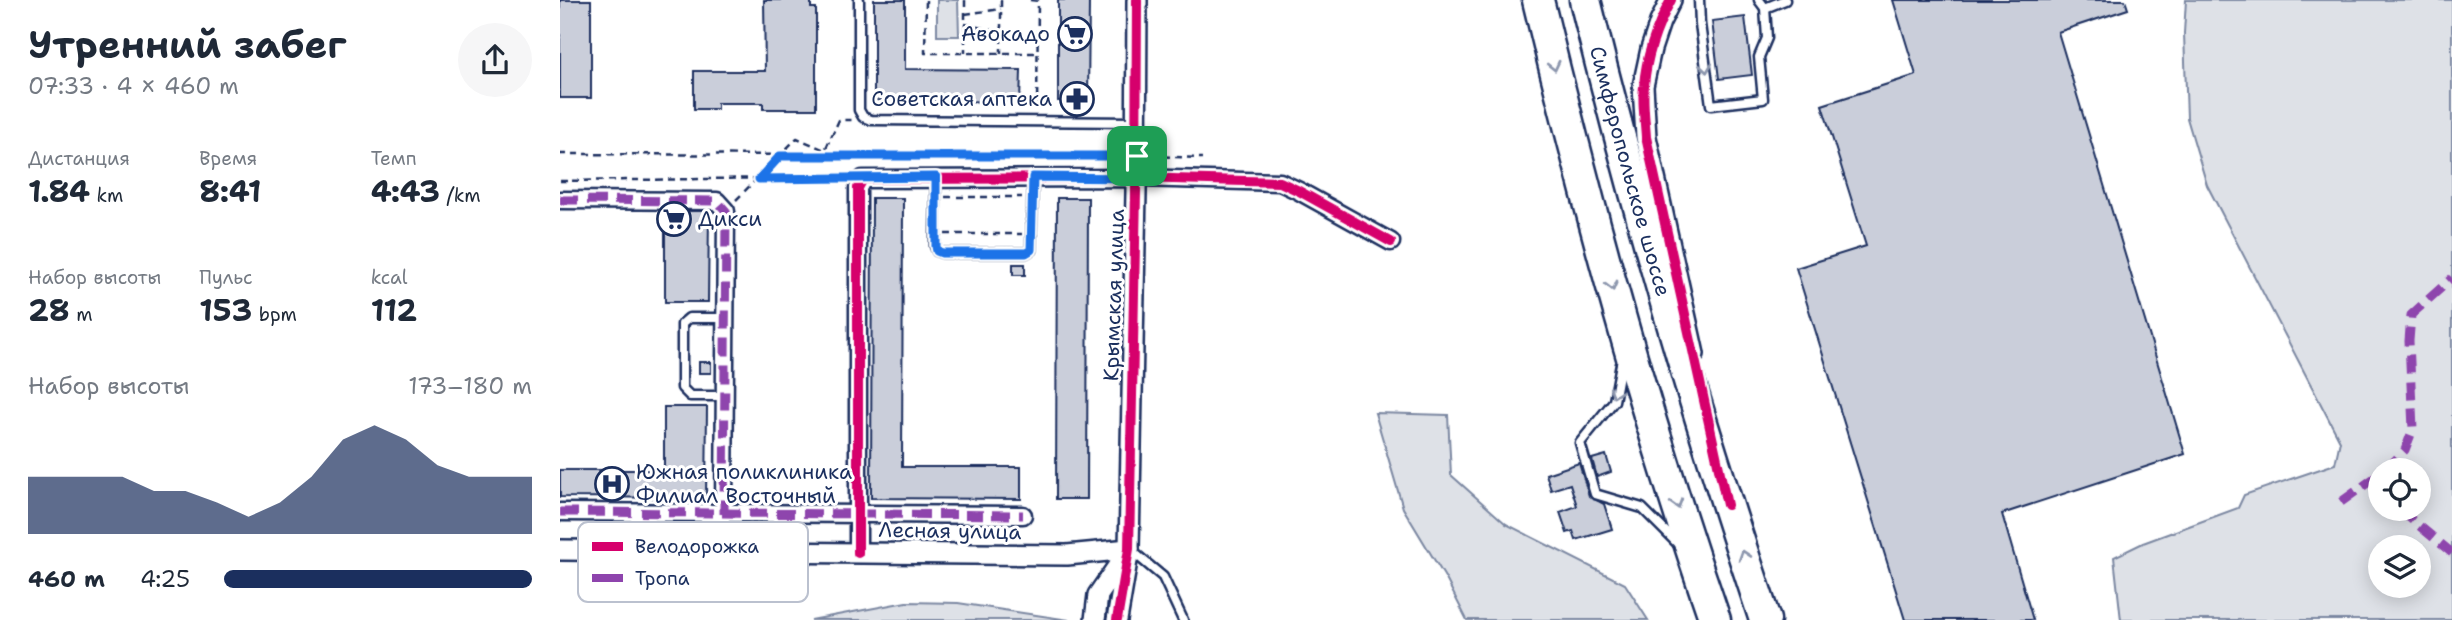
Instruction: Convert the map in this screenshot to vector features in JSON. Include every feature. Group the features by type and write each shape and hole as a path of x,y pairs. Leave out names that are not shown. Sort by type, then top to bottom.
{"highway":[{"path":"1538,0 1570,137 1623,326 1715,620"},
{"name":"Симферопольское шоссе","path":"1585,0 1614,121 1727,505 1765,620"}],"street":[{"name":"Крымская улица","path":"1117,620 1129,549 1137,178 1137,0"},
{"path":"1671,0 1660,22 1643,86 1646,137 1727,505"},
{"path":"858,553 858,188 859,183 868,177 1137,178 1280,182 1391,242"},
{"path":"560,200 717,201 726,211 724,514"},
{"path":"560,512 1023,515"},
{"path":"1096,620 1098,595 1129,549"},
{"name":"Лесная улица","path":"808,552 1067,555 1129,549"},
{"name":"Лесная улица","path":"560,550 578,550"}],"lane":[{"path":"859,0 859,110 863,117 871,120 1137,121"},
{"path":"1660,0 1660,22"},
{"path":"1699,0 1711,105 1763,99 1759,57 1767,38 1765,8 1759,0"},
{"path":"1765,8 1785,0"},
{"path":"936,177 935,234 937,251 942,253 1026,253 1031,250 1033,177"},
{"path":"724,396 690,396 682,388 682,324 689,318 725,318"},
{"path":"1623,326 1621,373 1614,401 1580,443 1595,494 1642,508 1695,561"},
{"path":"1129,549 1163,577 1182,620"}],"path":[{"path":"926,0 925,53 1038,53"},
{"path":"965,0 965,53"},
{"path":"1001,0 1001,53"},
{"path":"1030,0 1038,1 1037,109"},
{"path":"965,14 1001,9"},
{"path":"965,24 1001,32"},
{"path":"726,211 797,138 825,150 839,120"},
{"path":"560,154 1202,158"},
{"path":"560,181 868,177"},
{"path":"936,197 1032,197"},
{"path":"935,234 1032,234"}],"shaded area":[{"path":"937,0 958,0 959,36 937,36"},
{"path":"2186,0 2452,0 2452,620 2121,620 2114,557 2143,543 2238,508 2244,495 2335,464 2340,441 2207,185 2187,118 2184,33"},
{"path":"1375,413 1448,415 1451,475 1506,524 1625,584 1648,620 1467,620 1446,579 1403,508"},
{"path":"906,602 958,603 1069,620 811,620"}],"building":[{"path":"560,0 591,0 591,98 560,98"},
{"path":"764,0 811,0 811,8 816,8 816,109 763,109 763,103 717,103 717,109 694,109 694,71 765,71"},
{"path":"874,0 905,0 905,69 1021,70 1020,102 874,100"},
{"path":"1058,0 1089,0 1088,101 1058,101"},
{"path":"1893,0 2125,0 2128,9 2058,32 2185,454 2002,514 2033,620 1905,620 1796,268 1866,246 1822,105 1916,75"},
{"path":"1745,17 1752,75 1719,79 1712,21"},
{"path":"872,198 903,198 902,467 1021,467 1021,499 871,498"},
{"path":"1057,198 1088,198 1087,499 1056,499"},
{"path":"665,211 709,211 708,302 665,302"},
{"path":"1013,264 1025,264 1025,275 1013,275"},
{"path":"699,362 711,362 711,373 699,373"},
{"path":"664,407 707,407 706,498 560,497 560,470 664,470"},
{"path":"1606,455 1611,472 1597,477 1592,459"},
{"path":"1579,463 1589,496 1604,504 1612,529 1576,540 1573,531 1567,533 1560,512 1577,506 1570,484 1551,490 1546,474"}],"marked path":[{"path":"560,200 717,201 726,211 724,514"},
{"path":"2397,458 2405,450 2413,429 2409,341 2411,315 2452,278"},
{"path":"2341,502 2368,483"},
{"path":"560,512 1023,515"},
{"path":"2413,521 2452,553"}],"cycle path":[{"path":"1117,620 1129,549 1137,0"},
{"path":"1671,0 1657,31 1647,64 1643,98 1646,137 1727,505"},
{"path":"858,553 858,188 863,179 1137,178 1280,182 1391,242"}],"place":[{"name":"Авокадо","path":"1075,34"},
{"name":"Советская аптека","path":"1077,99"},
{"name":"Дикси","path":"674,219"},
{"name":"Южная поликлиника Филиал Восточный","path":"612,484"}],"route":[{"path":"780,156 1137,156 1137,178 1033,177 1032,245 1031,250 1026,253 937,251 936,177 759,179 780,156"}]}
